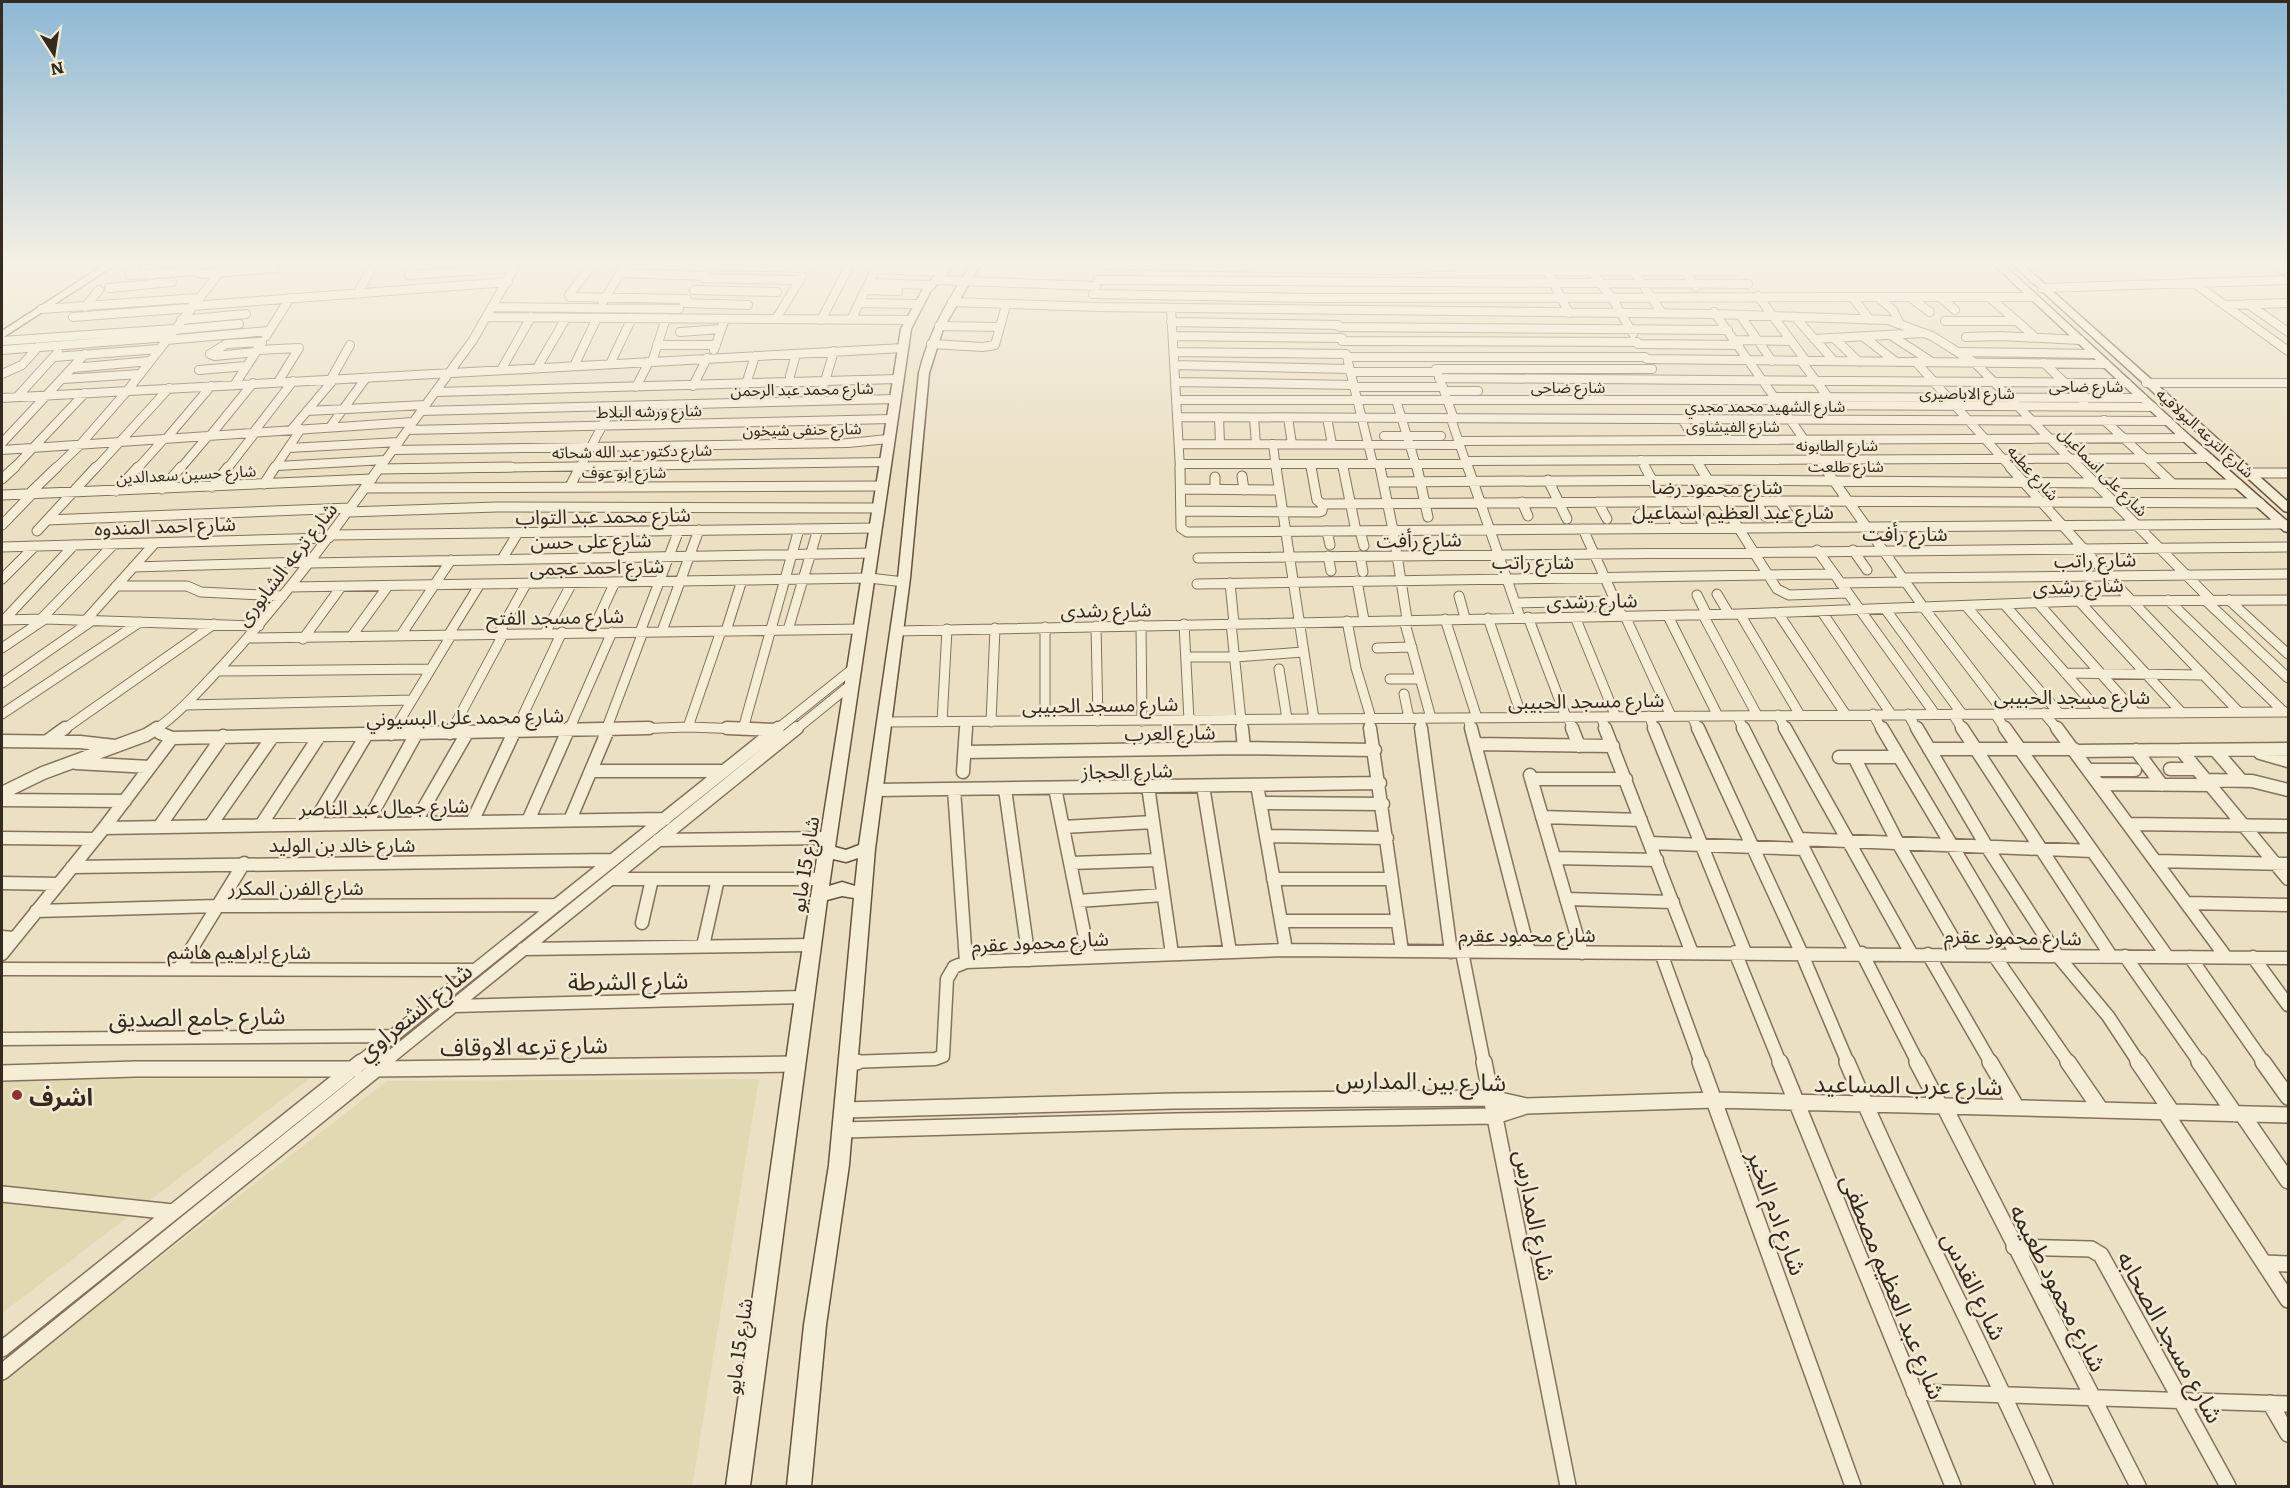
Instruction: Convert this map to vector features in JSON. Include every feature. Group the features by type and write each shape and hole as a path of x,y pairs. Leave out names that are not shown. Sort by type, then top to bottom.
{"main road":[{"name":"شارع 15 مايو","path":"738,1486 804,997 873,553 891,419 906,332"},
{"path":"799,1486 811,1359 843,1130 867,849 904,582 924,373 936,332"},
{"name":"شارع الترعه البولاقيه","path":"2072,332 2286,526"},
{"name":"شارع الترعه البولاقيه","path":"2091,332 2289,508"},
{"path":"828,844 846,856 867,849"},
{"path":"821,887 863,894"}],"street":[{"path":"17,397 54,357 70,332"},
{"path":"2,350 38,347 93,335 127,332"},
{"path":"2,525 79,446 127,391 171,332"},
{"path":"2,341 167,338 251,332"},
{"path":"235,384 268,332"},
{"name":"شارع ترعه الشابورى","path":"2,793 70,763 118,747 158,729 185,705 250,638 310,562 477,332"},
{"path":"501,370 522,332"},
{"path":"537,368 558,332"},
{"path":"574,366 589,332"},
{"path":"610,364 625,332"},
{"path":"636,387 663,332"},
{"path":"693,386 716,345 720,332"},
{"path":"931,344 982,346 996,344 998,332"},
{"path":"1172,332 1180,444 1181,511"},
{"path":"1340,332 1368,445 1383,482 1388,503 1402,580 1405,620 1420,679 1420,718"},
{"path":"1421,332 1448,400 1466,462 1515,603 1524,617 1579,746"},
{"path":"1545,332 1575,400"},
{"path":"1632,332 1658,379"},
{"path":"1730,332 2000,714 2020,749 2167,956"},
{"path":"1753,332 1772,361"},
{"path":"1784,332 1815,380 1852,430"},
{"path":"1808,332 1834,361"},
{"name":"شارع على اسماعيل","path":"1925,332 1975,363 2136,524 2208,600 2289,678"},
{"path":"1966,332 1970,337 2000,336 2080,340"},
{"path":"1996,332 2000,336"},
{"path":"2030,332 2035,337"},
{"path":"2264,332 2289,351"},
{"path":"1814,339 1944,334"},
{"path":"1173,336 1426,343 1791,341"},
{"path":"1892,336 1932,362"},
{"path":"1834,338 1859,362"},
{"path":"1866,338 1896,362 2106,364"},
{"path":"262,342 216,347 210,354 219,356 297,347 299,349 278,382"},
{"path":"291,430 332,379 350,345"},
{"path":"657,345 716,345"},
{"path":"2,374 22,365 38,347"},
{"path":"2,398 903,348"},
{"path":"54,357 159,349"},
{"path":"819,401 834,351"},
{"path":"1174,352 1834,361 1859,362 1884,372 1934,382 2127,383"},
{"path":"1960,352 2095,354"},
{"path":"2,442 63,380 85,354"},
{"path":"790,376 796,354"},
{"path":"740,403 755,356"},
{"path":"73,368 150,361"},
{"path":"1175,365 1567,379 1815,380 1884,372 1896,362"},
{"name":"شارع عطيه","path":"1916,362 2131,601 2239,712"},
{"path":"2044,363 2172,483"},
{"path":"199,370 247,366"},
{"path":"1438,373 1652,369"},
{"path":"1884,372 1900,391"},
{"path":"63,380 140,374"},
{"path":"330,427 366,378"},
{"path":"435,392 898,379"},
{"path":"213,487 293,381"},
{"path":"1176,382 1478,391"},
{"path":"162,489 253,383"},
{"path":"2146,383 2289,383"},
{"path":"116,492 211,386"},
{"path":"37,531 169,388"},
{"path":"1500,388 1506,400"},
{"path":"2,479 35,448 85,393"},
{"name":"شارع ضاحى","path":"1177,400 1778,401 1828,397 2143,398"},
{"name":"شارع محمد عبد الرحمن","path":"307,411 895,399"},
{"path":"1396,400 1421,481 1428,517"},
{"path":"339,401 350,401"},
{"name":"شارع الاباصيرى","path":"1778,401 1834,405 2153,407"},
{"path":"570,486 613,406"},
{"name":"شارع الشهيد محمد مجدي","path":"1178,417 1791,420 1852,430 1968,420 2168,421"},
{"path":"1220,417 1220,444"},
{"path":"1254,418 1256,444"},
{"path":"1288,418 1292,444"},
{"path":"1327,418 1332,444"},
{"name":"شارع ورشه البلاط","path":"2,450 330,427 602,426 891,419"},
{"path":"1682,419 1695,440"},
{"path":"264,484 301,429"},
{"name":"شارع الفيشاوى","path":"1180,444 1368,445 1409,441 1460,443 1805,440 1852,430 1984,438 2186,438"},
{"path":"1384,436 1409,441 1441,436"},
{"name":"شارع حنفى شيخون","path":"289,448 591,447 848,443 888,439"},
{"path":"1273,444 1314,719"},
{"name":"شارع الطابونه","path":"1180,464 2209,458"},
{"path":"1641,460 1678,528"},
{"path":"1695,460 1780,592 1789,595 1847,593"},
{"name":"شارع دكتور عبد الله شحاته","path":"277,466 581,466 885,462"},
{"path":"1310,464 1317,500 1322,504"},
{"path":"1342,464 1358,531 1364,546"},
{"path":"2248,473 2289,473"},
{"path":"1242,476 1244,490"},
{"path":"1215,477 1215,489"},
{"name":"شارع حسين سعدالدين","path":"2,495 72,494 372,479"},
{"path":"1548,480 1567,519"},
{"name":"شارع طلعت","path":"1383,482 1834,480 2238,484"},
{"name":"شارع ابو عوف","path":"365,488 882,486"},
{"path":"1181,489 1279,490"},
{"name":"شارع محمود رضا","path":"1181,511 1321,512 1322,504 1522,502 1848,500 2260,503"},
{"path":"1689,501 1706,528"},
{"path":"1755,501 1765,516"},
{"path":"1779,501 1790,516"},
{"path":"1522,502 1528,516"},
{"path":"1598,502 1607,519"},
{"path":"47,520 497,507 879,508"},
{"name":"شارع عبد العظيم اسماعيل","path":"1181,511 1183,531 1190,532 2136,524 2286,526"},
{"path":"1640,514 1647,528"},
{"path":"1472,518 1486,518"},
{"name":"شارع محمد عبد التواب","path":"330,536 876,528"},
{"path":"1583,528 1615,601 1671,716"},
{"path":"743,729 799,529"},
{"path":"788,630 818,529"},
{"path":"662,632 699,530"},
{"path":"570,820 607,730 679,531"},
{"path":"1327,531 1330,545"},
{"path":"502,559 518,533"},
{"name":"شارع احمد المندوه","path":"2,547 330,536"},
{"path":"2,684 89,620 155,543"},
{"path":"2,648 43,619 114,544"},
{"path":"3,620 74,545"},
{"path":"2,579 34,546"},
{"name":"شارع رأفت","path":"1198,558 2289,547"},
{"path":"1817,550 1935,714"},
{"path":"1853,550 1867,570"},
{"name":"شارع على حسن","path":"133,567 669,555 873,553"},
{"path":"1328,556 1331,571"},
{"path":"1360,556 1363,572"},
{"path":"401,635 451,560"},
{"name":"شارع راتب","path":"1197,584 1833,574"},
{"name":"شارع راتب","path":"1840,583 2289,574"},
{"name":"شارع احمد عجمى","path":"290,587 869,578 904,582"},
{"path":"688,727 742,580"},
{"path":"1357,581 1364,620"},
{"path":"592,632 615,582"},
{"path":"544,633 572,583"},
{"path":"1230,583 1244,748"},
{"path":"391,734 480,584"},
{"path":"450,733 526,584"},
{"path":"116,586 187,586 201,592 283,596"},
{"path":"351,637 388,586"},
{"path":"303,639 341,587"},
{"path":"1717,594 1729,614"},
{"path":"1811,594 1891,714"},
{"path":"1697,595 1757,716"},
{"path":"1459,596 1465,618"},
{"path":"2168,600 2286,712"},
{"path":"2229,600 2289,654"},
{"name":"شارع رشدى","path":"897,630 1705,615 2079,601 2288,600"},
{"path":"1515,603 1615,601"},
{"path":"2079,601 2182,713"},
{"path":"2038,603 2136,713"},
{"path":"2004,604 2101,713"},
{"path":"1966,606 2059,713"},
{"path":"1886,610 1958,714 1976,749 2111,956"},
{"path":"1778,613 1846,715"},
{"path":"1740,614 1800,715"},
{"path":"1668,615 1718,716"},
{"path":"1575,617 1616,717"},
{"path":"1488,618 1522,717"},
{"path":"1445,619 1472,718 1475,744 1529,952"},
{"path":"3,620 89,620 259,626"},
{"path":"1347,621 1356,668 1370,718 1402,951"},
{"path":"5,710 140,622"},
{"path":"47,741 214,624"},
{"path":"1184,624 1189,720"},
{"path":"1141,625 1142,721"},
{"path":"1096,626 1098,721"},
{"path":"1045,627 1045,721"},
{"path":"991,722 991,678 995,628"},
{"name":"شارع مسجد الفتح","path":"250,638 861,629"},
{"path":"942,722 947,629"},
{"path":"528,821 612,632"},
{"path":"472,822 562,633"},
{"path":"1377,648 1412,647"},
{"path":"1187,657 1235,657 1304,652"},
{"path":"218,671 430,669"},
{"path":"1278,669 1287,719"},
{"path":"2066,673 2202,675"},
{"name":"شارع الشعراوي","path":"2,1349 724,771 776,730 854,675"},
{"name":"شارع الشعراوي","path":"2,1372 611,879 854,675"},
{"path":"1390,680 1420,679"},
{"path":"1404,694 1420,718"},
{"path":"185,705 412,700"},
{"name":"شارع مسجد الحبيبى","path":"884,722 2286,712"},
{"path":"2044,713 2075,750 2226,957"},
{"path":"1873,714 2017,955"},
{"path":"1908,714 1987,847 2056,955 2108,1016 2289,1300"},
{"path":"1778,715 1911,953"},
{"name":"شارع عبد العظيم مصطفى","path":"1649,716 1701,845 1796,1102 1953,1486"},
{"name":"شارع القدس","path":"1692,716 1801,952 1865,1104 1933,1252 2005,1395 2045,1486"},
{"name":"شارع محمود طعيمه","path":"1737,716 1801,844 1942,1106 2138,1486"},
{"path":"1601,717 1692,952"},
{"name":"شارع المدارس","path":"1420,718 1457,952 1495,1116 1568,1486"},
{"path":"963,772 967,722"},
{"name":"شارع محمد على البسيوني","path":"172,738 688,727 776,730"},
{"path":"2,954 8,938 36,911 104,828 172,738 160,733 158,729"},
{"path":"415,823 466,733"},
{"path":"313,824 367,734"},
{"path":"367,824 416,734"},
{"path":"261,825 320,735"},
{"path":"159,827 223,736"},
{"path":"210,826 273,736"},
{"path":"2,741 80,742 118,747"},
{"path":"1475,744 1613,746"},
{"name":"شارع العرب","path":"965,752 1244,748 1375,750"},
{"path":"1929,749 2289,749"},
{"path":"2136,750 2162,785"},
{"path":"2181,750 2289,879"},
{"path":"2215,750 2241,780"},
{"path":"2245,750 2289,761"},
{"path":"1839,757 1898,757"},
{"path":"1854,757 1898,843 1962,954"},
{"path":"70,763 150,766"},
{"path":"2170,769 2197,769"},
{"path":"2089,770 2135,770"},
{"path":"591,771 724,771"},
{"path":"1582,953 1530,777 1626,779"},
{"path":"2100,784 2162,785 2241,780 2289,790"},
{"name":"شارع الحجاز","path":"875,790 1380,783"},
{"path":"1257,785 1286,950"},
{"path":"1148,786 1172,954"},
{"path":"1203,786 1230,952"},
{"path":"1055,788 1089,957"},
{"path":"954,789 966,962"},
{"path":"1005,789 1029,960"},
{"path":"2,793 125,801"},
{"path":"1260,803 1383,804"},
{"path":"1542,817 1641,820"},
{"name":"شارع جمال عبد الناصر","path":"104,828 665,819"},
{"path":"1063,827 1153,822"},
{"path":"2128,824 2289,826"},
{"path":"1266,836 1387,838"},
{"path":"2,838 95,839"},
{"path":"658,840 828,844"},
{"path":"1650,843 1753,847 1849,841 2092,851"},
{"path":"1554,858 1657,860"},
{"name":"شارع خالد بن الوليد","path":"72,867 613,860"},
{"path":"1071,863 1158,860"},
{"path":"2156,861 2289,864"},
{"path":"179,969 244,863"},
{"path":"611,879 718,879 821,887"},
{"path":"642,923 652,879"},
{"path":"703,946 718,879"},
{"path":"1273,879 1392,879"},
{"path":"2,883 58,884"},
{"path":"1078,901 1163,895"},
{"path":"1566,899 1673,902"},
{"path":"2187,903 2289,905"},
{"name":"شارع الفرن المكرر","path":"36,911 218,906 557,905"},
{"path":"1281,921 1398,921"},
{"path":"524,949 812,945"},
{"name":"شارع محمود عقرم","path":"848,1062 935,1059 942,1056 949,971 956,965 966,962 1286,950 1582,953 1801,952 2289,958"},
{"name":"شارع ادم الخير","path":"1661,953 1853,1486"},
{"path":"1928,954 2018,1108"},
{"path":"1992,954 2101,1110"},
{"path":"2125,956 2289,1181"},
{"path":"2190,957 2289,1097"},
{"path":"2253,957 2289,1005"},
{"name":"شارع ابراهيم هاشم","path":"2,969 475,970"},
{"name":"شارع الشرطة","path":"454,1006 804,997"},
{"name":"شارع جامع الصديق","path":"2,1040 394,1036"},
{"name":"شارع ترعه الاوقاف","path":"2,1073 136,1069 376,1069 796,1064"},
{"name":"شارع بين المدارس","path":"844,1110 1174,1101 1491,1098 1526,1106"},
{"name":"شارع عرب المساعيد","path":"1526,1106 1715,1100 2289,1115"},
{"path":"1174,1101 1175,1121"},
{"name":"شارع بين المدارس","path":"843,1130 1175,1121 1495,1116 1526,1106"},
{"path":"2,1194 173,1212"},
{"name":"شارع مسجد الصحابه","path":"2014,1247 2091,1250 2101,1255 2228,1486"},
{"path":"2264,1263 2289,1264"},
{"path":"1914,1392 2289,1404"},
{"path":"2270,1403 2289,1434"}],"shaded area":[{"path":"310,1078 2,1313 2,1080"},
{"path":"759,1079 692,1486 2,1486 2,1380 387,1081"}],"place":[{"name":"اشرف","path":"17,1095"}]}
